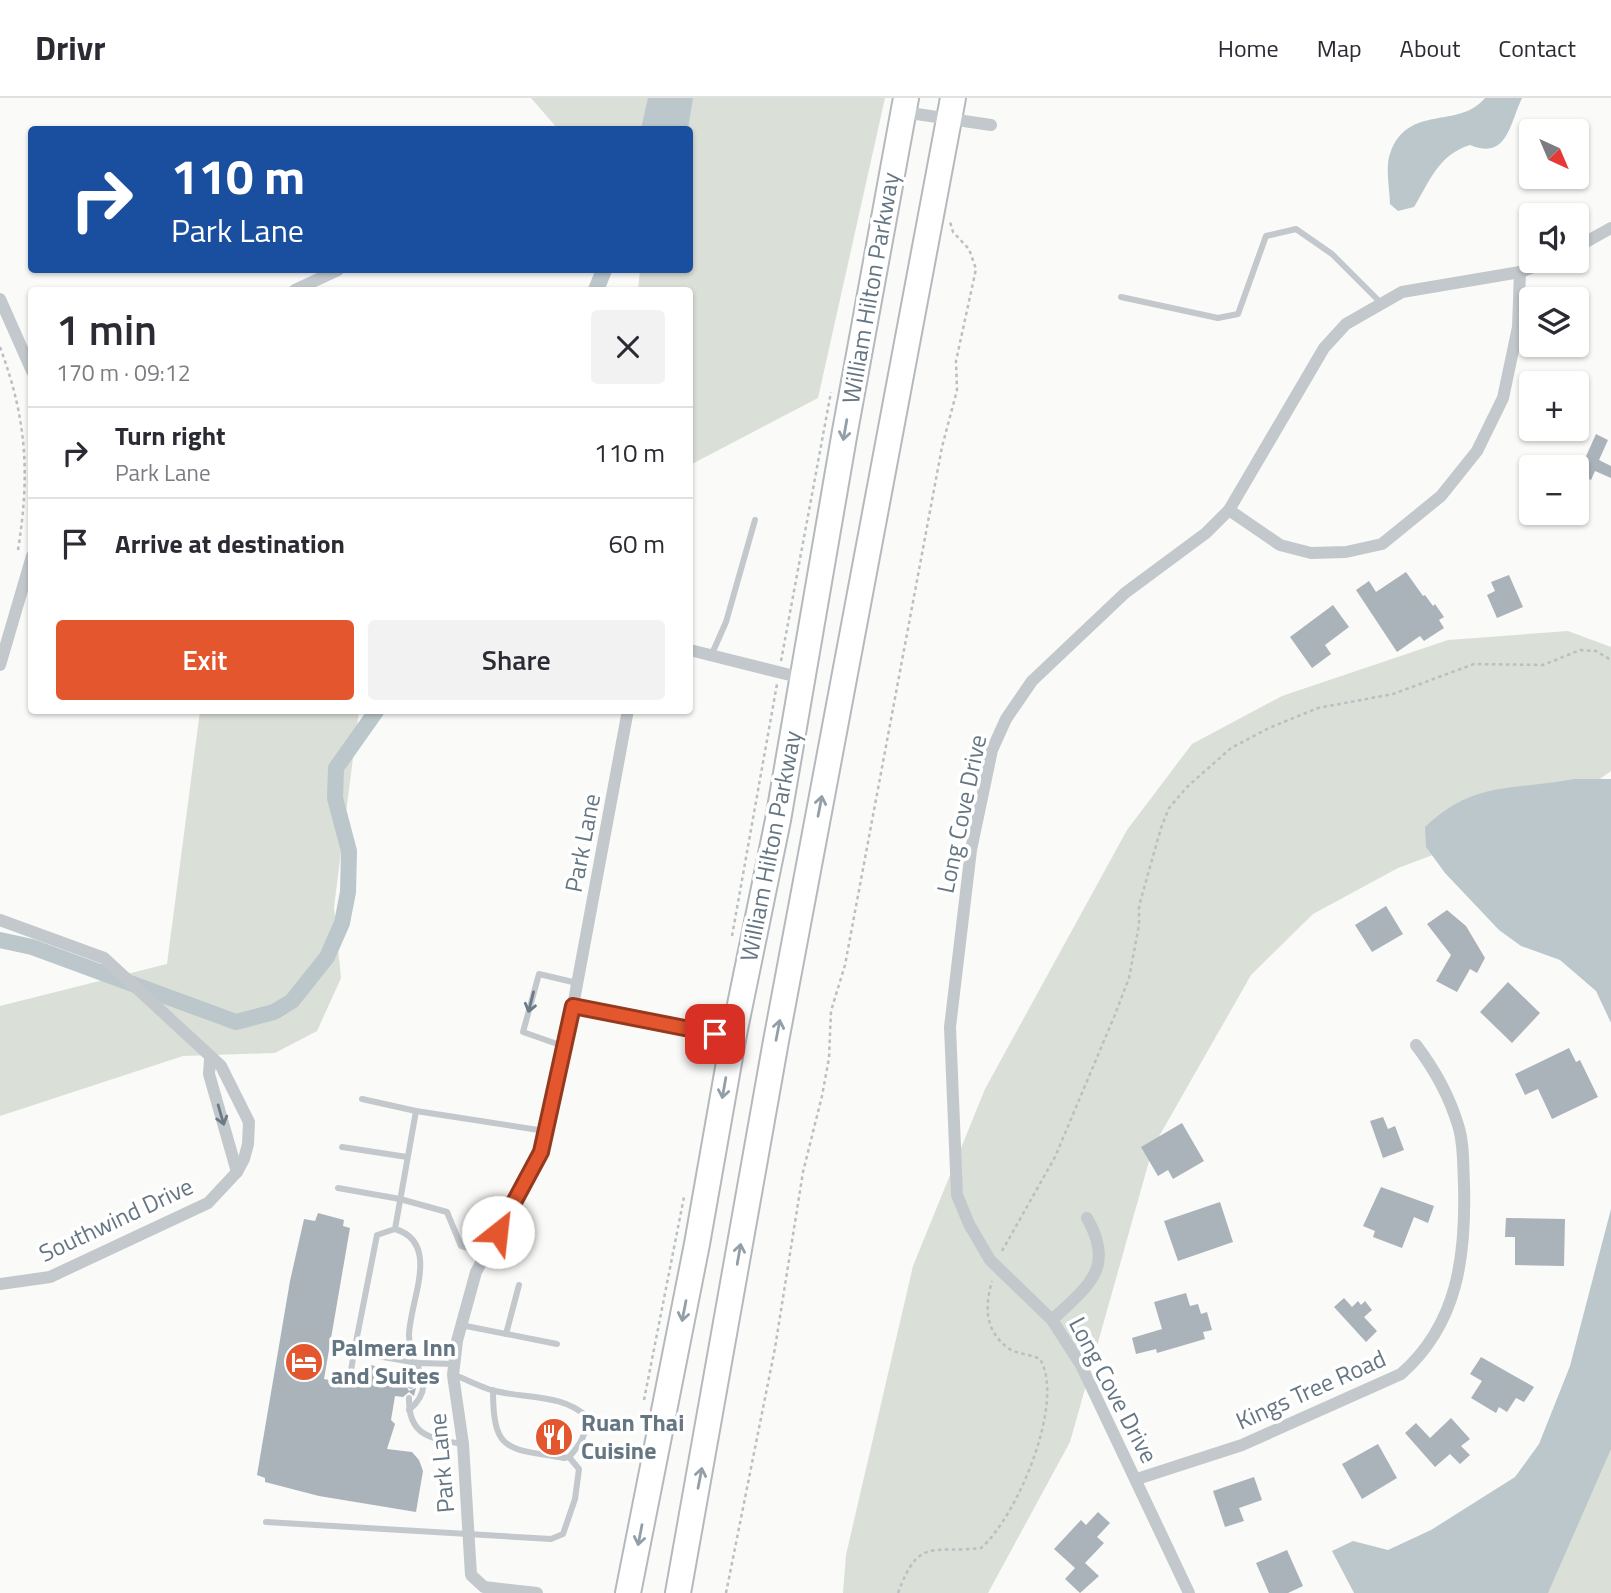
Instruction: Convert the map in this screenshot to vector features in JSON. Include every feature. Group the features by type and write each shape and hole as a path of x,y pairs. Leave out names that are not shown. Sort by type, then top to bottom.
{"highway":[{"name":"William Hilton Parkway","path":"628,1593 697,1244 733,1038 778,820 905,105"},
{"name":"William Hilton Parkway","path":"678,1593 951,108"},
{"path":"733,1038 760,1064 752,1180"}],"street":[{"path":"905,105 951,108 990,125"},
{"path":"1589,240 1611,228"},
{"name":"Long Cove Drive","path":"1186,1588 1137,1479 1081,1365 1052,1320 997,1266 969,1224 957,1195 950,1027 971,850 992,750 1006,719 1032,681 1125,593 1206,533 1229,510 1324,348 1346,324 1380,302 1402,292 1519,272"},
{"path":"301,287 332,273"},
{"path":"1229,510 1280,545 1311,554 1346,552 1382,544 1441,496 1477,451 1503,398 1518,327 1520,273"},
{"path":"0,299 28,362"},
{"path":"0,665 28,570"},
{"path":"693,651 802,678"},
{"name":"Park Lane","path":"537,1593 484,1587 471,1575 463,1444 454,1370 461,1325 476,1272 541,1152 573,1006 627,714"},
{"name":"Southwind Drive","path":"0,920 104,958 210,1059 221,1066 249,1122 248,1144 237,1172 208,1203 50,1277 0,1284"},
{"path":"573,1006 733,1038"},
{"name":"Kings Tree Road","path":"1137,1479 1242,1445 1401,1374 1417,1361 1435,1334 1458,1286 1465,1208 1463,1162 1459,1128 1447,1097 1434,1070 1416,1045"},
{"path":"210,1059 209,1074 237,1172"},
{"path":"1052,1320 1095,1275 1101,1255 1098,1237 1087,1218"},
{"path":"1173,1593 1186,1588"}],"lane":[{"path":"1121,297 1218,318 1238,314 1266,236 1296,229 1332,254 1380,302"},
{"path":"711,656 726,622 755,520"},
{"path":"563,1046 523,1032 539,974 577,983"},
{"path":"362,1099 416,1111 545,1131"},
{"path":"395,1229 416,1111"},
{"path":"342,1147 407,1157"},
{"path":"338,1188 400,1199 447,1213 461,1246 486,1253"},
{"path":"349,1377 377,1235 395,1229 407,1232 416,1245 422,1262 409,1338 424,1379 420,1400 409,1410"},
{"path":"506,1334 519,1285"},
{"path":"461,1325 556,1344"},
{"path":"354,1352 454,1370 493,1390 562,1402 581,1411 587,1417 587,1427 581,1443 569,1457"},
{"path":"411,1386 418,1363"},
{"path":"266,1522 469,1536 551,1539 563,1534 575,1499 579,1469 569,1457 509,1447 501,1440 493,1422 493,1390"},
{"path":"409,1398 409,1417 416,1429 435,1439 463,1444"}],"path":[{"path":"726,1593 773,1361 803,1172 824,1083 831,1011 845,965 942,447 957,390 958,345 974,285 973,258 953,232 950,210"},
{"path":"0,347 18,395 25,455 23,518 17,556"},
{"path":"898,1593 907,1569 921,1555 938,1548 981,1548 993,1538 1009,1513 1041,1435 1047,1383 1045,1368 1032,1356 1009,1349 992,1330 986,1314 986,1301 1005,1241 1055,1157 1129,978 1139,925 1139,906 1169,808 1187,787 1231,748 1269,728 1318,708 1392,694 1474,664 1543,665 1580,650 1596,651 1611,660"}],"shaded area":[{"path":"531,98 885,98 818,398 693,463 693,287 638,287 640,273 693,273 693,126 555,126"},
{"path":"648,98 693,98 688,126 642,126"},
{"path":"1485,98 1522,98 1505,138 1492,148 1470,145 1450,155 1436,170 1414,207 1398,211 1390,204 1388,172 1390,154 1398,138 1408,128 1421,122 1462,113 1474,108"},
{"path":"1568,631 1611,647 1611,771 1563,806 1398,868 1313,914 1251,975 1153,1147 1070,1442 988,1593 843,1593 846,1555 913,1266 985,1089 1127,830 1192,744 1282,696 1448,640"},
{"path":"200,714 359,714 334,907 341,978 317,1031 275,1053 183,1056 0,1116 0,1006 167,964"},
{"path":"1574,779 1611,779 1611,1023 1596,991 1560,960 1521,946 1499,930 1445,873 1426,847 1425,827 1461,801 1495,790"},
{"path":"1611,1209 1611,1449 1548,1593 1354,1593 1332,1551 1353,1541 1388,1550 1431,1530 1515,1477 1539,1444 1570,1366"},
{"path":"1611,1327 1611,1593 1500,1593"}],"building":[{"path":"1596,434 1608,440 1599,460 1611,466 1611,478 1595,471 1591,480 1589,479 1589,455 1587,455"},
{"path":"1406,572 1423,596 1425,595 1433,606 1435,604 1444,617 1439,620 1444,628 1424,641 1420,636 1397,652 1356,590 1369,581 1376,592"},
{"path":"1509,575 1523,607 1497,618 1487,595 1495,591 1491,582"},
{"path":"1333,605 1349,627 1325,645 1331,654 1312,668 1290,637"},
{"path":"1386,906 1403,934 1372,952 1355,925"},
{"path":"1447,910 1466,926 1485,958 1477,973 1470,969 1457,992 1436,981 1451,955 1427,924"},
{"path":"1508,982 1540,1013 1512,1043 1480,1012"},
{"path":"1569,1048 1576,1062 1580,1060 1598,1097 1552,1119 1538,1089 1525,1095 1515,1074"},
{"path":"1383,1117 1388,1129 1395,1126 1404,1150 1383,1158 1370,1121"},
{"path":"1182,1123 1204,1161 1173,1179 1168,1170 1158,1176 1141,1147"},
{"path":"1381,1187 1434,1206 1428,1223 1414,1217 1402,1248 1373,1237 1375,1231 1363,1226"},
{"path":"1220,1202 1233,1242 1178,1261 1164,1221"},
{"name":"Palmera Inn and Suites","path":"318,1213 344,1220 343,1226 350,1228 324,1379 366,1387 370,1365 401,1371 398,1383 406,1385 409,1391 416,1388 414,1396 409,1392 403,1397 395,1396 391,1420 395,1424 387,1449 412,1452 419,1460 423,1471 416,1512 319,1496 265,1482 265,1478 257,1475 290,1281 304,1219 315,1221"},
{"path":"1506,1218 1565,1219 1564,1266 1515,1265 1515,1237 1505,1237"},
{"path":"1186,1293 1190,1306 1198,1304 1201,1314 1207,1312 1212,1330 1203,1332 1205,1339 1157,1353 1156,1349 1136,1354 1132,1338 1162,1329 1154,1302"},
{"path":"1344,1298 1352,1307 1358,1301 1361,1305 1365,1301 1372,1310 1364,1317 1377,1331 1366,1342 1334,1307"},
{"path":"1481,1357 1534,1387 1524,1402 1516,1398 1507,1412 1499,1407 1496,1413 1471,1398 1482,1381 1470,1374"},
{"path":"1451,1418 1470,1439 1461,1446 1470,1455 1460,1464 1450,1454 1435,1467 1405,1433 1416,1423 1430,1438"},
{"path":"1378,1444 1397,1478 1362,1499 1342,1464"},
{"path":"1254,1477 1262,1500 1239,1508 1244,1521 1225,1527 1213,1491"},
{"path":"1098,1512 1110,1523 1097,1537 1104,1543 1085,1563 1099,1576 1080,1593 1065,1579 1075,1568 1054,1549 1081,1520 1086,1525"},
{"path":"1287,1550 1303,1586 1288,1593 1269,1593 1256,1563"}],"waterway":[{"path":"597,287 603,273"},
{"path":"0,940 32,947 236,1022 274,1012 292,1001 327,957 342,923 348,892 349,851 335,798 336,768 374,714"}],"place":[{"name":"Palmera Inn and Suites","path":"304,1362"},
{"name":"Ruan Thai Cuisine","path":"554,1437"}],"route":[{"path":"498,1232 541,1152 573,1006 715,1034"}]}
